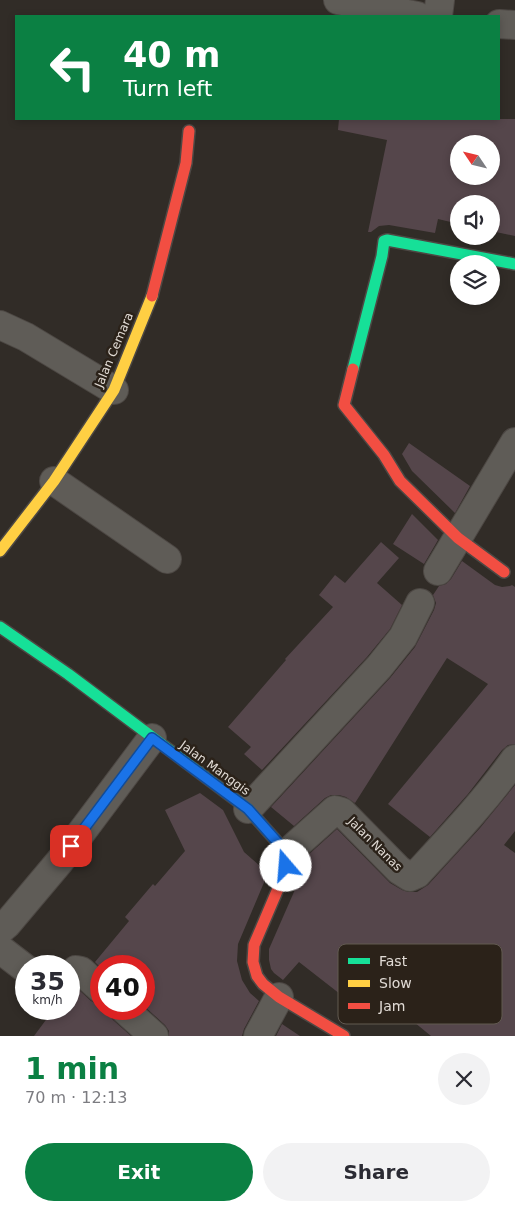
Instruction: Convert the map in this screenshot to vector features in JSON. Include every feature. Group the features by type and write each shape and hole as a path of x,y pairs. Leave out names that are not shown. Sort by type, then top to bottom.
{"street":[{"path":"338,0 412,15"},
{"path":"438,15 440,0"},
{"path":"500,24 515,25"},
{"name":"Jalan Cemara","path":"0,552 54,481 114,390 153,294 186,163 189,131"},
{"path":"504,572 458,538 400,481 384,455 344,405 382,256 384,241 387,240 515,264"},
{"path":"0,325 26,337 114,390"},
{"path":"438,571 515,442"},
{"path":"54,481 167,559"},
{"path":"248,809 379,667 403,636 420,603"},
{"name":"Jalan Manggis","path":"0,627 68,674 248,809 287,853"},
{"path":"0,930 60,861 152,738"},
{"name":"Jalan Nanas","path":"287,853 335,810 339,810 399,870 410,877 413,876 417,874 475,810 515,759"},
{"path":"287,853 283,879 254,945 253,962 256,976 279,997 344,1036"},
{"path":"0,949 15,961"},
{"path":"80,971 90,979"},
{"path":"258,1036 279,997"},
{"path":"136,1020 154,1036"}],"building":[{"path":"515,119 515,236 500,233 500,195 450,195 450,222 438,219 435,233 389,225 379,226 368,232 387,140 338,130 339,120"},
{"path":"409,443 470,486 455,513 412,471 402,454"},
{"path":"412,514 438,540 424,564 393,544"},
{"path":"381,542 399,558 377,583 402,605 390,629 367,657 262,770 244,754 251,747 228,727 285,659 333,607 319,595 335,575 345,583"},
{"path":"462,561 495,585 502,587 512,585 515,587 515,744 508,745 502,750 468,794 430,837 388,804 488,684 447,658 355,803 346,797 331,795 325,798 294,826 271,807 390,678 415,647 434,610 436,603 433,595 439,586 446,584 451,579"},
{"path":"515,785 515,831 504,845 515,853 515,1036 431,1036 416,1024 502,1024 502,944 338,944 338,992 299,962 283,980 271,969 269,949 297,885 302,862 337,829 390,883 408,892 417,892 428,885 480,828"},
{"path":"200,793 223,810 244,852 268,873 238,944 237,961 242,980 250,993 259,1001 242,1036 169,1036 169,1031 165,1025 155,1016 155,955 101,955 129,921 125,917 185,851 165,810"},
{"path":"80,991 90,1000 90,1020 113,1020 131,1036 34,1036 46,1020 80,1020"},
{"path":"282,1024 300,1036 276,1036"}],"traffic: fast":[{"path":"353,369 382,256 384,241 387,240 515,264"},
{"path":"0,627 68,674 248,809 287,853 283,877"}],"traffic: slow":[{"path":"0,551 54,481 114,390 152,296"}],"traffic: jam":[{"path":"152,296 186,163 189,131"},
{"path":"353,369 344,405 384,455 400,481 458,538 504,572"},
{"path":"283,877 254,945 253,962 257,976 263,984 279,997 344,1036"}],"route":[{"path":"71,846 152,738 248,809 287,853 286,866"}]}
